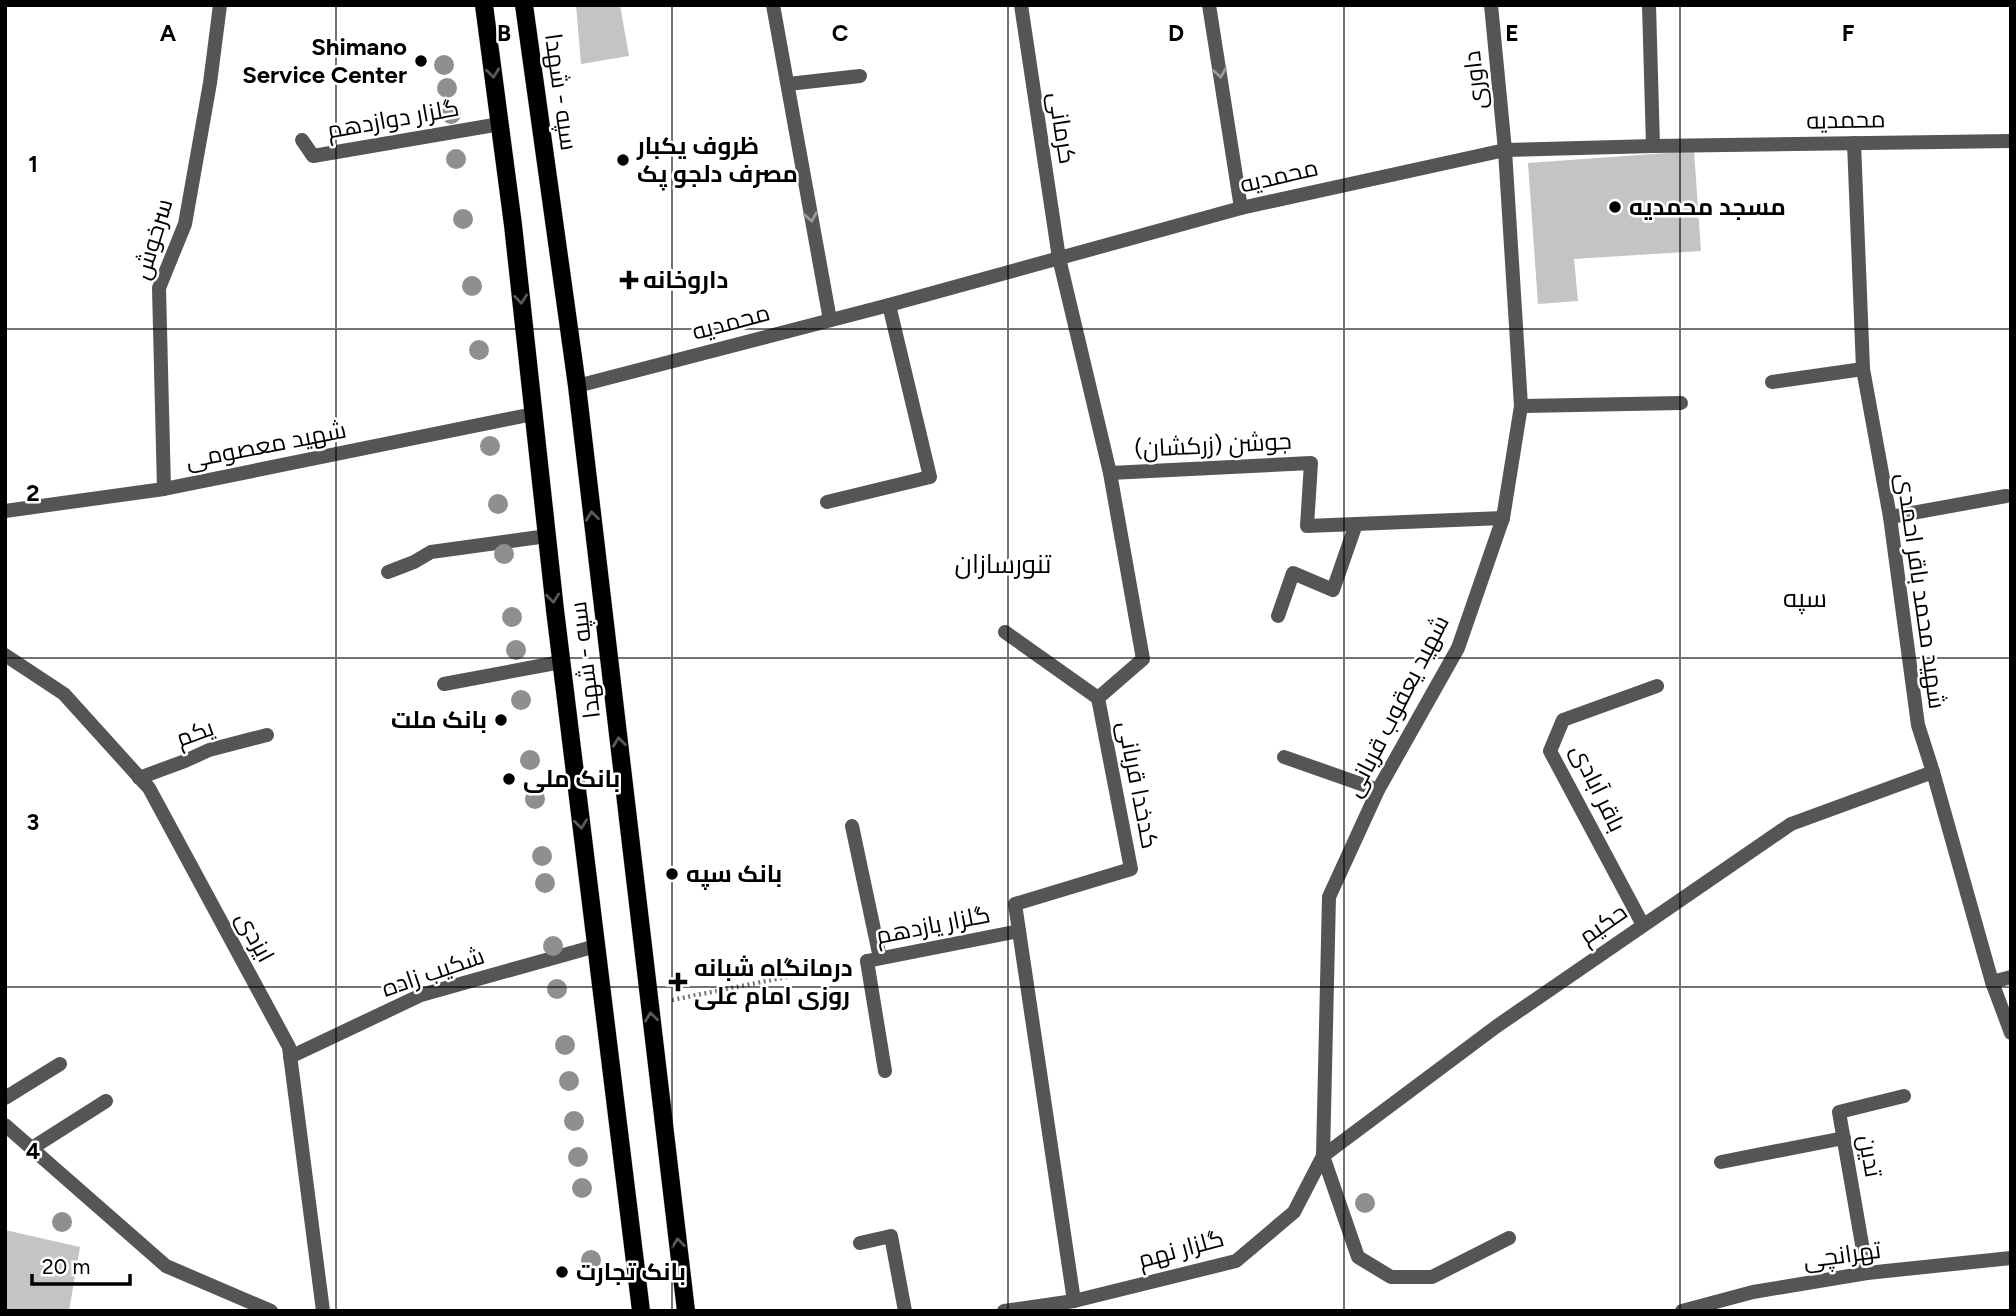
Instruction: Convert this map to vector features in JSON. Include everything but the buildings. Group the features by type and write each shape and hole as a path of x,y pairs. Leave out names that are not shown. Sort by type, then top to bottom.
{"main road":[{"name":"سپه - شهدا","path":"484,5 513,225 561,662 641,1311"},
{"name":"سپه - شهدا","path":"524,5 577,386 686,1311"}],"street":[{"name":"سرخوش","path":"163,489 159,288 185,224 220,5"},
{"path":"774,5 830,320"},
{"name":"کرمانی","path":"1021,5 1059,258"},
{"path":"1209,5 1241,208"},
{"name":"داوری","path":"1491,5 1505,150"},
{"path":"1649,5 1653,146"},
{"path":"788,84 860,76"},
{"name":"گلزار دوازدهم","path":"302,140 313,156 500,124"},
{"name":"محمدیه","path":"577,386 889,305 1241,208 1505,150 2011,141"},
{"name":"شهید محمد باقر احمدی","path":"1854,143 1863,369 1890,517 1918,725 1992,982 2011,1033"},
{"name":"شهید یعقوب قربانی","path":"1323,1156 1329,897 1378,790 1458,648 1503,518 1521,406 1505,150"},
{"name":"کدخدا قربانی","path":"1059,258 1110,473 1143,659 1098,698 1131,869 1015,904 1074,1301"},
{"path":"827,502 930,477 889,305"},
{"path":"1772,382 1863,369"},
{"path":"1521,406 1681,403"},
{"name":"شهید معصومی","path":"5,511 163,489 533,414"},
{"name":"جوشن (زرکشان)","path":"1110,473 1311,463 1307,526 1503,518"},
{"path":"1890,517 2006,496"},
{"path":"1278,616 1293,573 1333,590 1356,524"},
{"path":"388,572 431,552 547,536"},
{"path":"1005,632 1098,698"},
{"name":"ایزدی","path":"5,654 64,694 149,788 289,1047 323,1311"},
{"path":"444,684 561,662"},
{"name":"باقر آبادی","path":"1643,925 1550,751 1563,720 1657,687"},
{"name":"یکم","path":"139,778 209,750 267,735"},
{"path":"1284,757 1378,790"},
{"name":"حکیم","path":"1323,1156 1497,1026 1791,824 1933,772"},
{"path":"852,826 874,960 885,1071"},
{"name":"گلزار یازدهم","path":"874,960 1019,931"},
{"name":"شکیب زاده","path":"290,1057 421,995 596,946"},
{"path":"1992,982 2011,977"},
{"path":"5,1098 60,1064"},
{"name":"تدین","path":"1867,1273 1839,1112 1904,1096"},
{"path":"32,1149 106,1101"},
{"path":"5,1125 166,1266 271,1311"},
{"path":"1721,1162 1844,1138"},
{"path":"1323,1156 1358,1257 1391,1277 1432,1277 1509,1238"},
{"name":"گلزار نهم","path":"1004,1311 1074,1301 1236,1261 1294,1212 1323,1156"},
{"path":"860,1243 891,1236 905,1311"},
{"name":"تهرانچی","path":"1682,1311 1753,1292 1867,1273 2011,1258"}],"path":[{"name":"گلزار یازدهم","path":"650,1004 874,960"}],"place":[{"name":"Shimano Service Center","path":"421,61"},
{"name":"ظروف یکبار مصرف دلجو پک","path":"623,160"},
{"name":"مسجد محمدیه","path":"1615,207"},
{"name":"داروخانه","path":"629,280"},
{"name":"بانک ملت","path":"501,720"},
{"name":"بانک ملی","path":"509,779"},
{"name":"بانک سپه","path":"672,874"},
{"name":"درمانگاه شبانه روزی امام علی","path":"678,982"},
{"name":"بانک تجارت","path":"562,1272"}],"district":[{"name":"تنورسازان","path":"1003,564"},
{"name":"سپه","path":"1805,598"}]}
